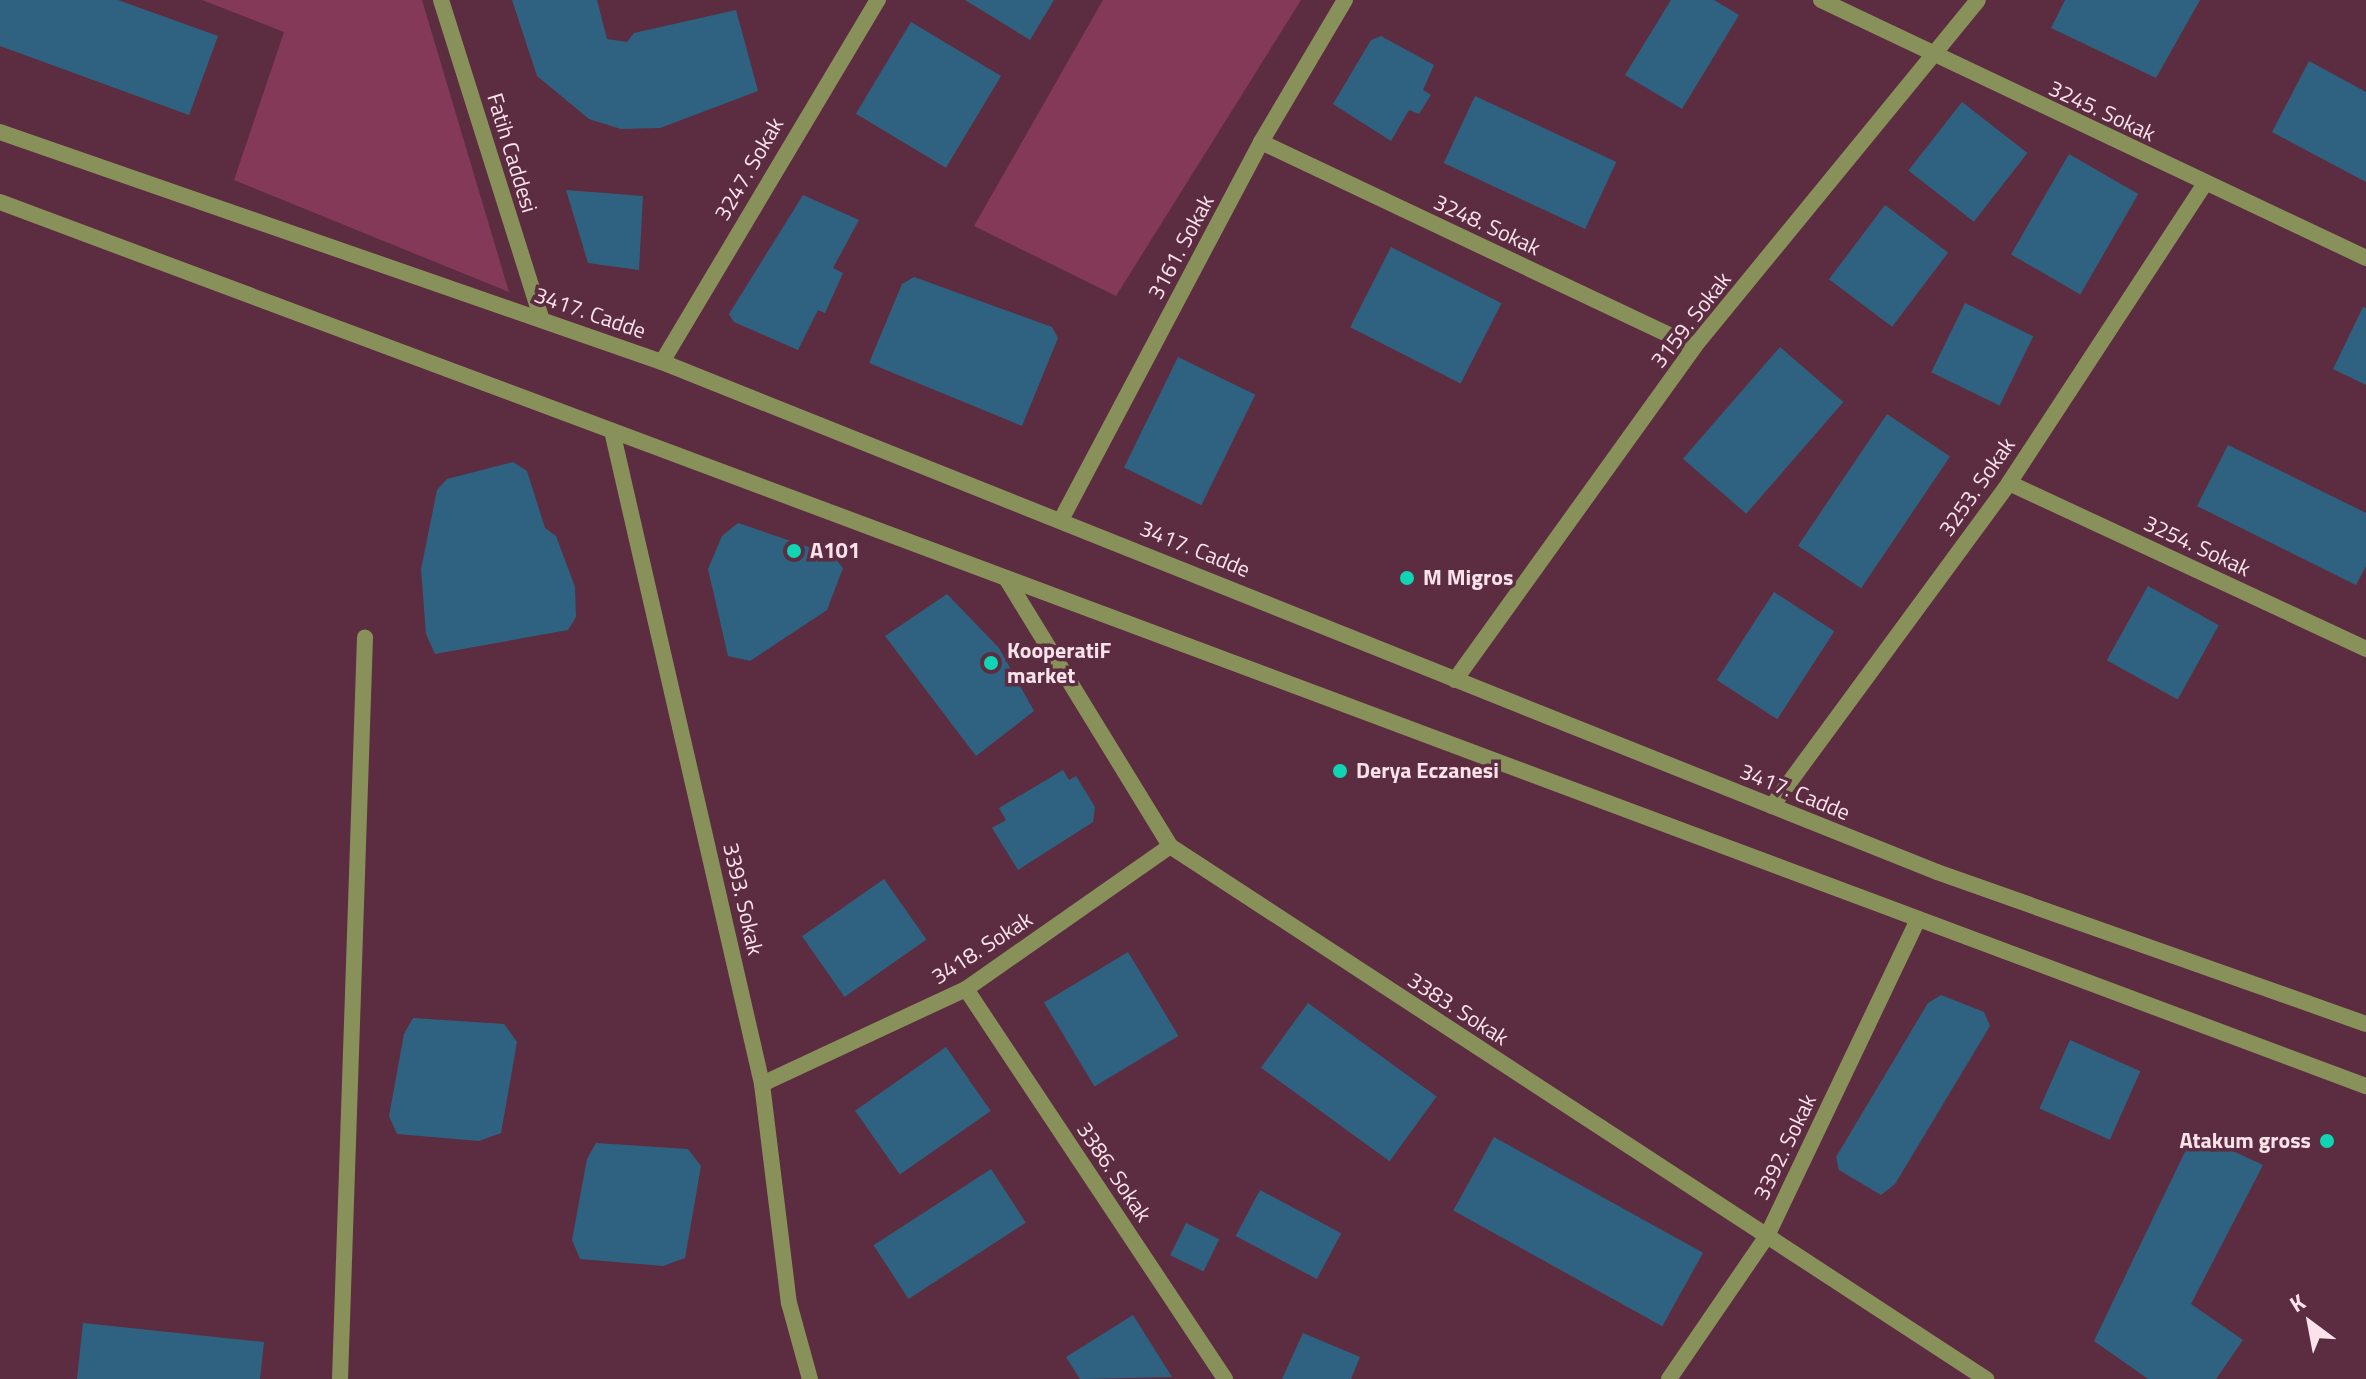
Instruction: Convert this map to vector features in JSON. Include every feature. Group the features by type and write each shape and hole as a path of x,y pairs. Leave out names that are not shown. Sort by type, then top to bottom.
{"street":[{"name":"Fatih Caddesi","path":"441,0 541,318"},
{"name":"3247. Sokak","path":"662,362 878,0"},
{"name":"3161. Sokak","path":"1062,518 1261,142 1345,0"},
{"name":"3245. Sokak","path":"1821,0 1932,56 2366,258"},
{"name":"3159. Sokak","path":"1455,680 1694,347 1978,0"},
{"name":"3417. Cadde","path":"0,132 662,362 1062,518 1455,680 1937,872 2366,1024"},
{"name":"3248. Sokak","path":"1261,142 1694,347"},
{"name":"3253. Sokak","path":"1772,806 2009,483 2205,183"},
{"path":"0,202 2366,1086"},
{"name":"3393. Sokak","path":"612,431 762,1084 789,1303 810,1379"},
{"name":"3254. Sokak","path":"2009,483 2366,649"},
{"name":"3383. Sokak","path":"1006,578 1170,846 1986,1379"},
{"path":"340,1379 365,637"},
{"name":"3418. Sokak","path":"762,1084 966,989 1170,846"},
{"name":"3392. Sokak","path":"1669,1379 1767,1236 1918,920"},
{"name":"3386. Sokak","path":"966,989 1225,1379"}],"shaded area":[{"path":"202,0 422,0 509,292 234,180 284,32"},
{"path":"1103,0 1301,0 1116,296 974,226"}],"building":[{"path":"0,0 118,0 218,36 189,115 0,46"},
{"path":"512,0 597,0 607,39 627,42 634,33 736,10 758,91 660,128 621,129 589,119 537,76"},
{"path":"965,0 1054,0 1030,40"},
{"path":"1671,0 1714,0 1739,15 1682,109 1625,75"},
{"path":"2065,0 2200,0 2156,78 2051,28"},
{"path":"911,22 1001,76 946,168 856,114"},
{"path":"1381,36 1434,65 1423,90 1431,95 1419,114 1409,110 1391,141 1333,104 1371,40"},
{"path":"2309,61 2366,92 2366,182 2272,132"},
{"path":"1475,96 1616,162 1585,229 1444,163"},
{"path":"1962,102 2027,153 1974,222 1908,171"},
{"path":"2069,154 2138,194 2080,294 2011,254"},
{"path":"566,190 643,196 639,270 588,263"},
{"path":"803,195 859,220 833,268 843,273 825,313 818,310 798,350 734,322 729,314"},
{"path":"1885,205 1948,253 1892,327 1829,279"},
{"path":"1391,247 1501,303 1461,383 1350,327"},
{"path":"914,277 1052,327 1058,338 1022,426 869,363 902,284"},
{"path":"1965,303 2033,336 2000,406 1931,372"},
{"path":"2363,307 2366,308 2366,385 2333,369"},
{"path":"1780,347 1843,402 1746,514 1683,459"},
{"path":"1178,357 1255,395 1201,505 1124,468"},
{"path":"1887,414 1950,456 1861,588 1798,546"},
{"path":"2228,445 2366,513 2366,566 2356,585 2197,506"},
{"path":"513,462 527,471 545,528 556,536 575,587 576,617 568,630 435,654 426,634 421,569 437,490 447,479"},
{"path":"738,523 832,555 843,568 827,610 750,661 728,656 708,569 722,536"},
{"path":"2148,586 2219,625 2178,700 2107,660"},
{"path":"1774,592 1834,631 1777,719 1717,680"},
{"path":"947,594 999,648 1034,711 976,756 885,636"},
{"path":"1063,770 1069,780 1076,776 1095,807 1093,822 1018,870 992,828 1006,820 999,808"},
{"path":"884,879 926,940 845,997 802,936"},
{"path":"1128,952 1178,1036 1094,1086 1044,1002"},
{"path":"1941,995 1984,1012 1990,1026 1895,1184 1881,1195 1839,1170 1836,1157 1928,1003"},
{"path":"1308,1003 1437,1096 1390,1161 1261,1068"},
{"path":"413,1018 504,1024 517,1042 501,1133 479,1141 397,1134 389,1116 404,1034"},
{"path":"2070,1040 2140,1071 2110,1140 2039,1109"},
{"path":"946,1047 991,1111 900,1175 855,1111"},
{"path":"2194,1133 2263,1165 2191,1304 2243,1340 2216,1379 2148,1379 2094,1341"},
{"path":"1494,1137 1703,1253 1662,1326 1453,1210"},
{"path":"596,1143 688,1149 701,1166 685,1258 663,1266 580,1259 572,1240 587,1159"},
{"path":"991,1169 1026,1223 908,1299 874,1245"},
{"path":"1260,1190 1341,1233 1317,1279 1236,1236"},
{"path":"1186,1223 1219,1239 1203,1272 1170,1255"},
{"path":"1133,1315 1172,1377 1080,1379 1066,1357"},
{"path":"83,1323 264,1342 260,1379 77,1379"},
{"path":"1303,1333 1360,1357 1351,1379 1282,1379"}],"place":[{"name":"A101","path":"794,551"},
{"name":"M Migros","path":"1407,578"},
{"name":"KooperatiF market","path":"991,663"},
{"name":"Derya Eczanesi","path":"1340,771"},
{"name":"Atakum gross","path":"2327,1141"}]}
